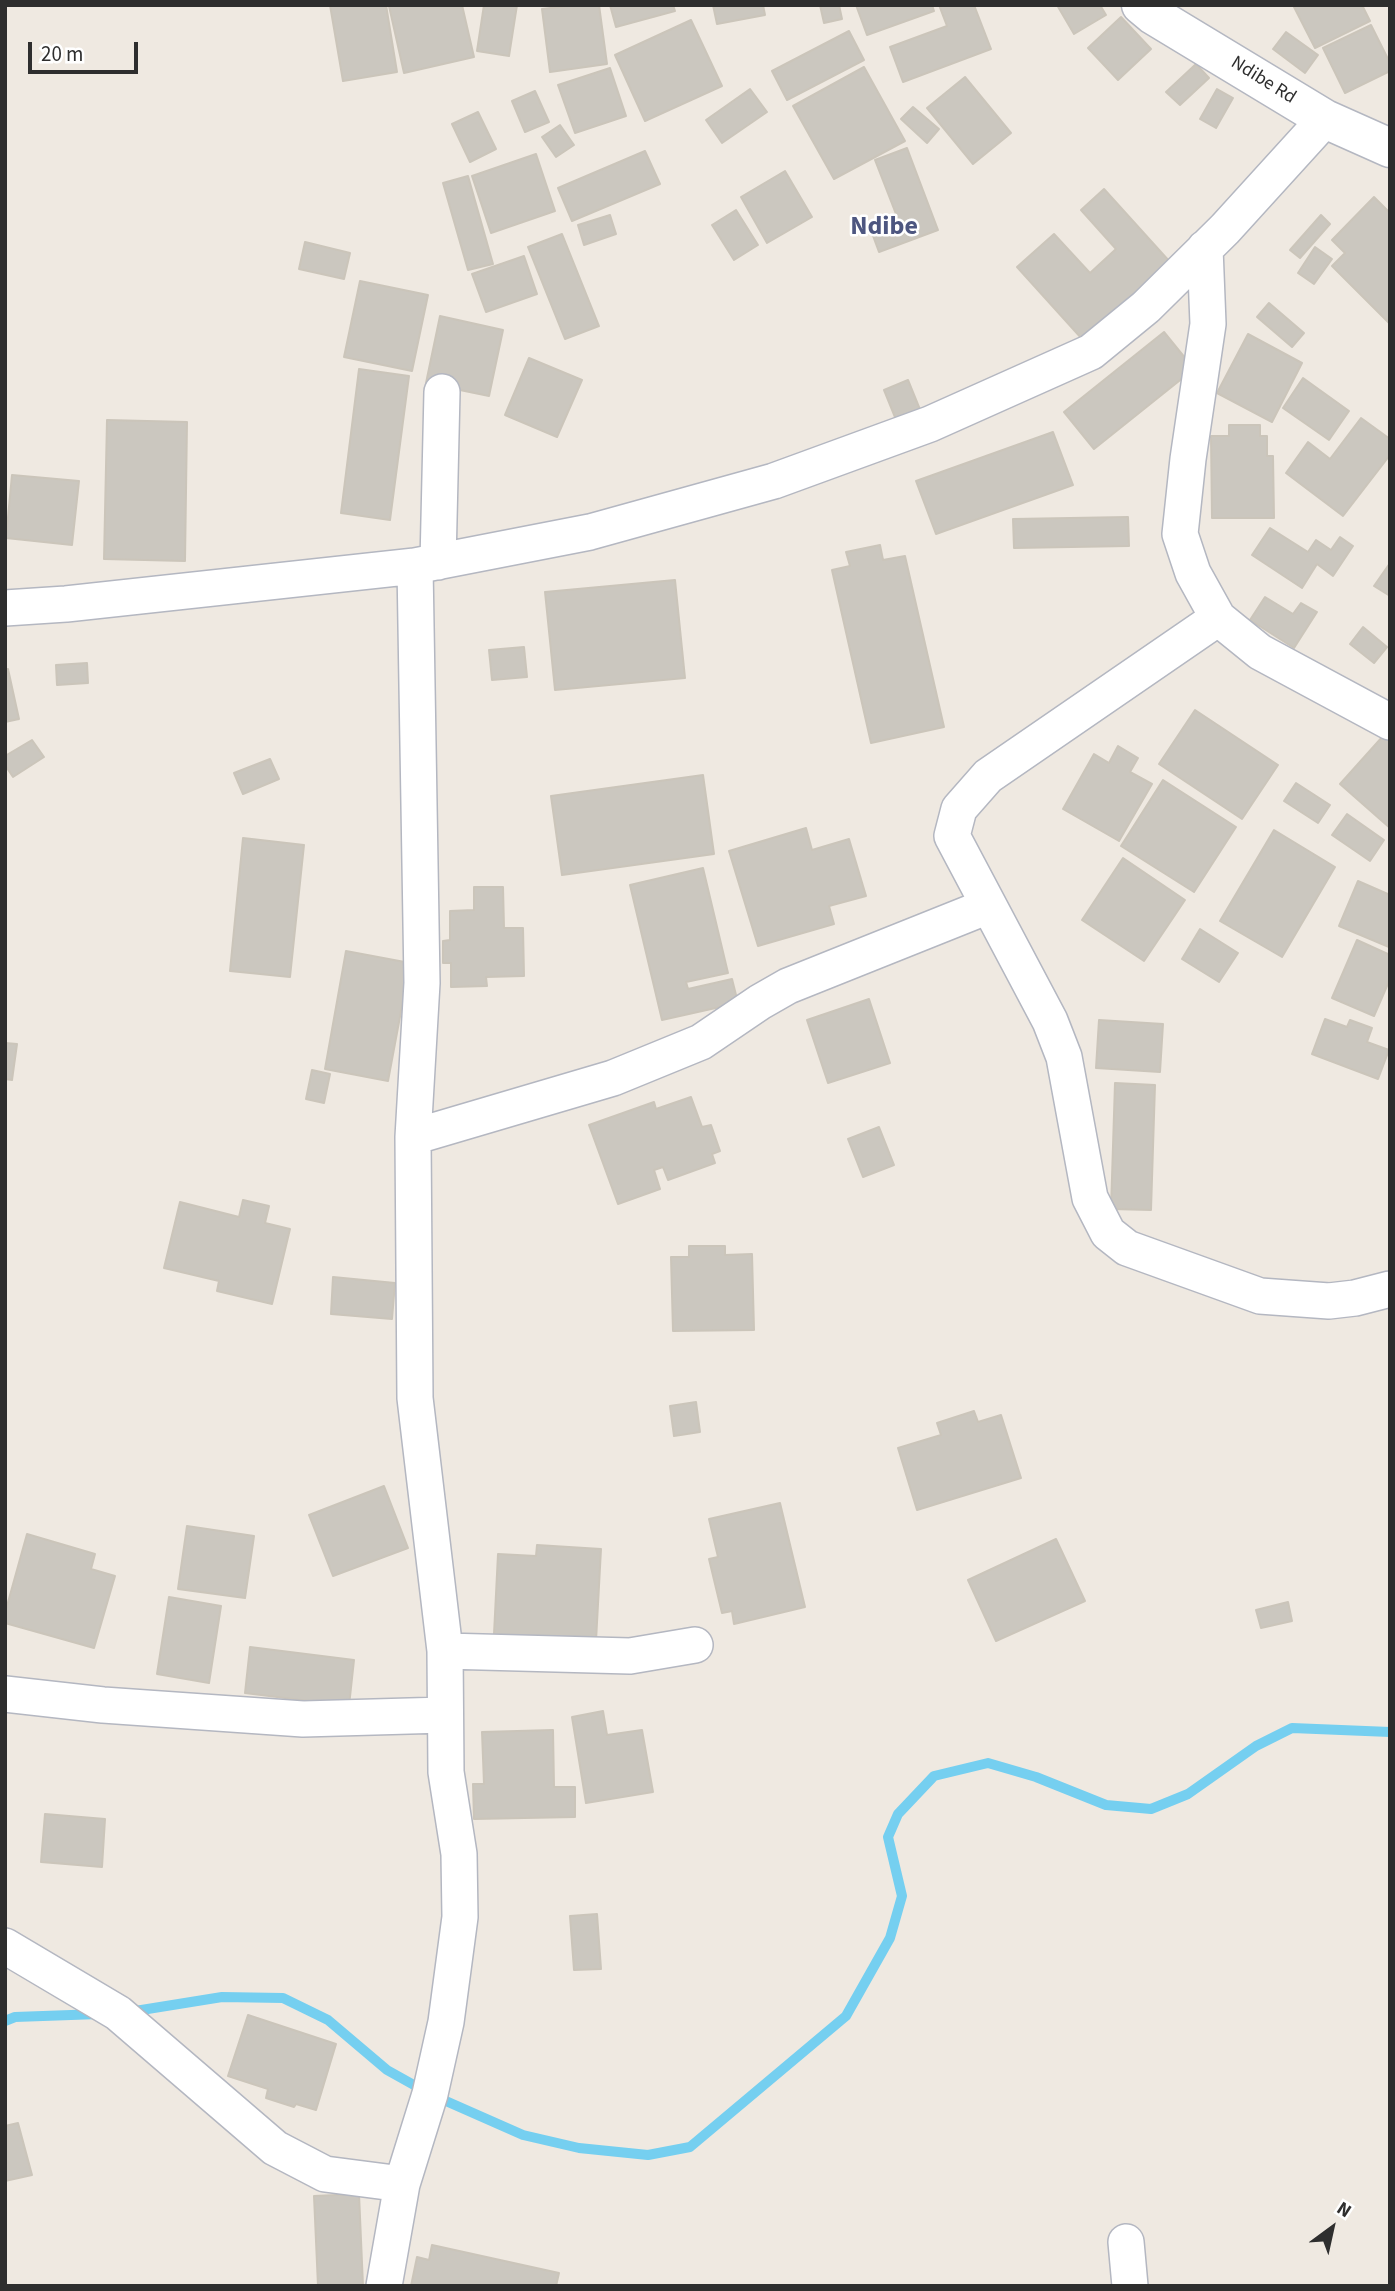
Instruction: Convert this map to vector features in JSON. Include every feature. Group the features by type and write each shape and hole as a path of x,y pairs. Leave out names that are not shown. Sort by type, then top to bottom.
{"street":[{"name":"Ndibe Rd","path":"1141,5 1153,15 1325,119 1390,148"},
{"path":"5,608 66,604 426,564 590,532 774,481 930,424 1091,352 1146,307 1325,119"},
{"path":"1205,248 1208,324 1180,534 1193,573 1218,618 1260,652 1390,722"},
{"path":"384,2286 402,2184 429,2094 446,2022 460,1917 459,1854 446,1772 444,1651 415,1398 413,1137 422,983 426,564 442,392"},
{"path":"1218,618 988,776 959,808 952,836 1050,1021 1064,1057 1090,1198 1108,1233 1127,1248 1260,1296 1329,1301 1390,1289"},
{"path":"413,1137 613,1078 701,1042 788,986 988,906"},
{"path":"444,1651 630,1656 695,1645"},
{"path":"5,1694 103,1705 303,1719 444,1715"},
{"path":"5,1946 118,2014 275,2148 325,2174 402,2184"},
{"path":"1126,2242 1130,2286"}],"building":[{"path":"330,5 386,5 397,72 343,81"},
{"path":"462,5 474,57 404,73 389,6"},
{"path":"484,5 517,5 509,56 477,51"},
{"path":"599,5 607,64 550,72 542,9"},
{"path":"610,5 673,5 675,11 616,27"},
{"path":"713,5 763,5 765,15 717,24"},
{"path":"820,5 839,5 842,19 824,23"},
{"path":"856,5 932,5 934,11 867,35"},
{"path":"939,5 974,5 991,49 903,82 890,47 947,26"},
{"path":"1057,5 1100,5 1106,15 1074,34"},
{"path":"1293,5 1362,5 1370,21 1315,48"},
{"path":"1121,17 1151,49 1118,80 1088,48"},
{"path":"691,20 722,86 645,121 615,55"},
{"path":"1371,25 1390,63 1390,71 1345,93 1323,48"},
{"path":"849,31 864,60 787,100 772,71"},
{"path":"1286,32 1318,55 1305,73 1273,49"},
{"path":"1196,64 1209,78 1180,105 1166,92"},
{"path":"864,67 905,141 834,179 793,106"},
{"path":"610,68 626,116 575,133 558,85"},
{"path":"965,77 1011,133 973,164 927,108"},
{"path":"750,89 767,112 722,143 706,120"},
{"path":"1217,89 1233,98 1216,128 1200,119"},
{"path":"535,91 549,122 525,132 512,101"},
{"path":"913,107 939,129 927,143 901,119"},
{"path":"478,112 496,149 470,162 452,124"},
{"path":"560,125 574,145 556,157 542,137"},
{"path":"907,148 938,230 879,252 869,225 896,214 875,160"},
{"path":"645,151 660,184 572,221 558,188"},
{"path":"536,154 555,211 491,233 472,176"},
{"path":"785,171 812,217 767,243 741,197"},
{"path":"468,176 493,264 468,270 443,183"},
{"path":"1104,189 1170,262 1083,340 1017,267 1054,234 1090,273 1116,249 1081,210"},
{"path":"1374,197 1390,213 1390,324 1332,266 1345,253 1332,240"},
{"path":"736,210 758,245 734,260 712,225"},
{"path":"610,215 616,234 584,245 578,225"},
{"path":"1321,215 1330,224 1300,258 1290,250"},
{"path":"562,234 599,326 565,339 528,247"},
{"path":"305,242 350,253 344,279 299,269"},
{"path":"1315,247 1332,259 1314,284 1298,273"},
{"path":"524,256 537,294 486,312 472,274"},
{"path":"360,281 428,295 412,371 344,357"},
{"path":"1269,303 1304,333 1292,347 1257,317"},
{"path":"440,316 503,330 489,396 426,383"},
{"path":"1164,332 1194,369 1094,449 1064,412"},
{"path":"1248,334 1302,363 1272,422 1217,393"},
{"path":"529,358 582,380 557,437 505,415"},
{"path":"359,369 409,376 390,520 341,513"},
{"path":"1303,378 1349,411 1329,440 1283,408"},
{"path":"908,380 923,417 899,427 884,390"},
{"path":"1361,418 1390,439 1390,455 1343,516 1286,473 1308,442 1330,459"},
{"path":"107,420 187,422 185,561 104,559"},
{"path":"1229,425 1260,425 1260,436 1267,436 1267,456 1273,456 1274,518 1212,518 1211,436 1229,436"},
{"path":"1053,432 1073,485 936,534 916,481"},
{"path":"12,475 79,481 72,545 6,538"},
{"path":"1128,517 1129,546 1014,548 1013,519"},
{"path":"1270,528 1308,552 1316,540 1331,550 1340,537 1353,546 1333,576 1317,564 1302,588 1252,555"},
{"path":"880,545 883,560 905,556 944,727 871,743 832,570 850,566 846,552"},
{"path":"1390,563 1390,596 1374,586"},
{"path":"675,580 685,678 555,690 545,592"},
{"path":"1265,597 1293,614 1301,603 1317,612 1294,648 1250,620"},
{"path":"1363,627 1387,647 1374,663 1350,644"},
{"path":"524,647 527,677 492,680 489,650"},
{"path":"87,663 88,683 57,685 56,665"},
{"path":"8,669 19,719 5,722 5,670"},
{"path":"1195,710 1278,765 1242,819 1159,764"},
{"path":"1384,735 1390,741 1390,828 1340,784"},
{"path":"32,740 44,757 13,777 5,765 5,756"},
{"path":"1118,746 1138,758 1130,772 1152,784 1119,841 1063,809 1094,754 1109,763"},
{"path":"270,759 279,779 243,794 234,773"},
{"path":"703,775 714,854 562,875 551,796"},
{"path":"1163,780 1236,827 1194,892 1121,846"},
{"path":"1296,783 1330,805 1318,823 1284,801"},
{"path":"1347,814 1384,840 1370,861 1332,835"},
{"path":"806,828 812,850 849,839 866,896 829,906 834,924 758,946 729,851"},
{"path":"1274,830 1335,867 1282,957 1220,921"},
{"path":"243,838 304,845 290,977 230,971"},
{"path":"1123,858 1185,900 1144,961 1082,920"},
{"path":"703,868 728,973 686,982 688,989 732,979 738,1003 662,1020 630,885"},
{"path":"1358,881 1390,895 1389,947 1339,926"},
{"path":"474,887 503,887 504,928 523,928 524,976 486,977 487,986 451,987 451,963 443,963 443,941 450,940 450,911 474,910"},
{"path":"1200,929 1238,953 1219,982 1182,959"},
{"path":"1357,940 1390,955 1390,979 1374,1016 1332,998"},
{"path":"346,951 410,963 388,1081 325,1069"},
{"path":"869,999 890,1063 828,1083 807,1020"},
{"path":"1325,1019 1347,1027 1350,1020 1372,1028 1367,1042 1389,1050 1378,1079 1312,1054"},
{"path":"1099,1020 1163,1024 1160,1072 1096,1068"},
{"path":"5,1043 17,1044 12,1080 5,1079"},
{"path":"312,1070 330,1074 324,1103 306,1099"},
{"path":"1115,1083 1155,1085 1151,1210 1111,1209"},
{"path":"691,1097 702,1127 711,1125 720,1151 712,1154 715,1163 668,1180 663,1167 654,1170 660,1189 618,1204 589,1125 654,1102 656,1109"},
{"path":"879,1127 894,1165 863,1177 848,1139"},
{"path":"243,1200 269,1206 265,1223 290,1229 272,1304 217,1291 219,1281 164,1268 180,1202 239,1217"},
{"path":"689,1246 725,1246 725,1255 752,1254 754,1330 673,1331 671,1257 689,1257"},
{"path":"333,1277 395,1283 392,1319 331,1314"},
{"path":"696,1402 700,1432 674,1436 670,1406"},
{"path":"974,1411 978,1422 1001,1415 1021,1478 917,1510 898,1448 941,1435 937,1423"},
{"path":"384,1486 408,1548 333,1576 309,1515"},
{"path":"780,1503 805,1607 734,1624 732,1611 722,1613 709,1559 718,1557 709,1519"},
{"path":"187,1526 254,1536 245,1598 178,1589"},
{"path":"27,1534 95,1554 91,1569 115,1576 94,1648 5,1623 5,1613"},
{"path":"1056,1539 1085,1601 996,1641 968,1580"},
{"path":"537,1545 601,1549 596,1641 494,1634 498,1554 536,1556"},
{"path":"169,1597 221,1606 209,1683 157,1674"},
{"path":"1288,1602 1292,1621 1261,1628 1256,1610"},
{"path":"250,1647 354,1660 349,1706 245,1693"},
{"path":"603,1711 607,1735 642,1730 653,1792 586,1803 572,1717"},
{"path":"553,1730 554,1787 575,1787 575,1817 474,1819 473,1784 484,1784 482,1732"},
{"path":"45,1814 105,1819 102,1867 41,1862"},
{"path":"597,1914 601,1969 574,1970 570,1916"},
{"path":"248,2015 336,2044 316,2110 296,2104 294,2107 266,2098 268,2089 228,2076"},
{"path":"18,2123 32,2175 5,2181 5,2126"},
{"path":"359,2194 363,2286 318,2286 314,2196"},
{"path":"432,2245 559,2273 556,2286 411,2286 417,2257 429,2260"}],"waterway":[{"path":"129,2012 222,1997 283,1998 328,2020 387,2070 430,2094 523,2135 579,2148 648,2155 690,2147 846,2016 890,1938 902,1896 888,1837 898,1814 934,1776 988,1763 1036,1777 1106,1805 1151,1809 1188,1794 1256,1746 1292,1728 1390,1732"},
{"path":"5,2021 15,2017 99,2014"}],"district":[{"name":"Ndibe","path":"884,228"}]}
